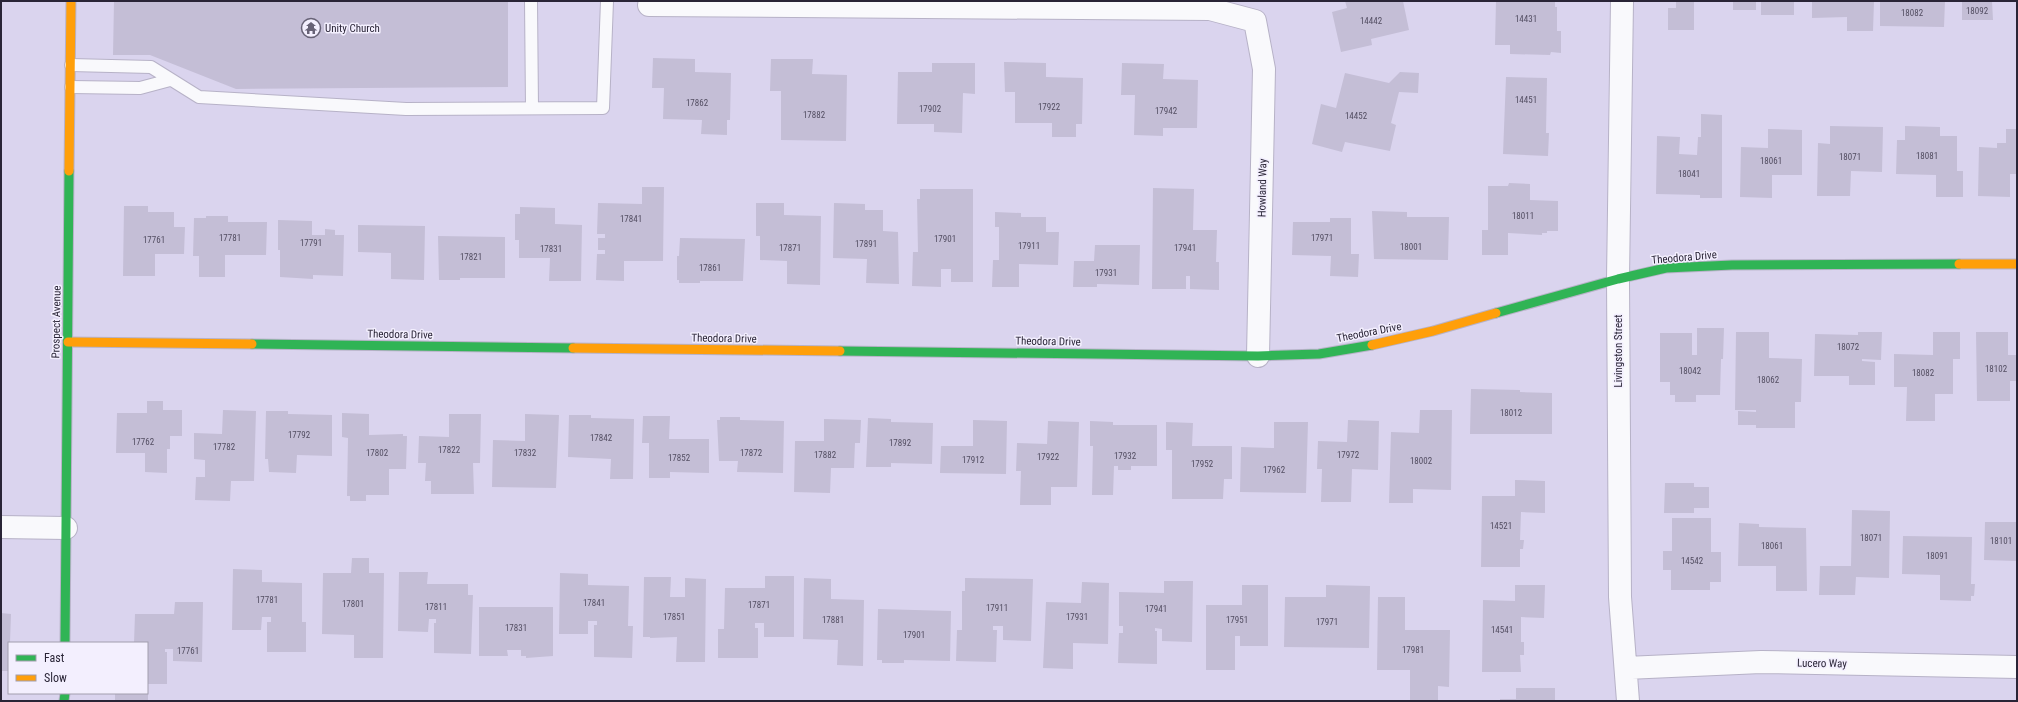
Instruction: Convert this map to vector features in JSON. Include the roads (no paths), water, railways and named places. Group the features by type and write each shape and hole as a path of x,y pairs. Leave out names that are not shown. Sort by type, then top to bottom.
{"street":[{"name":"Prospect Avenue","path":"65,642 71,1"},
{"name":"Livingston Street","path":"1622,1 1618,279 1620,597 1628,701"},
{"name":"Howland Way","path":"649,5 1210,9 1255,21 1264,69 1258,356"},
{"name":"Theodora Drive","path":"68,342 1258,356 1319,354 1391,341 1433,331 1618,279 1666,268 1732,265 2017,264"},
{"path":"1,527 66,528"},
{"name":"Lucero Way","path":"1626,668 1761,662 2017,667"}],"lane":[{"path":"531,1 532,108"},
{"path":"71,65 151,67 199,97 406,109 603,108 607,1"},
{"path":"71,87 140,88 170,80"}],"place":[{"name":"Unity Church","path":"311,28"}]}
